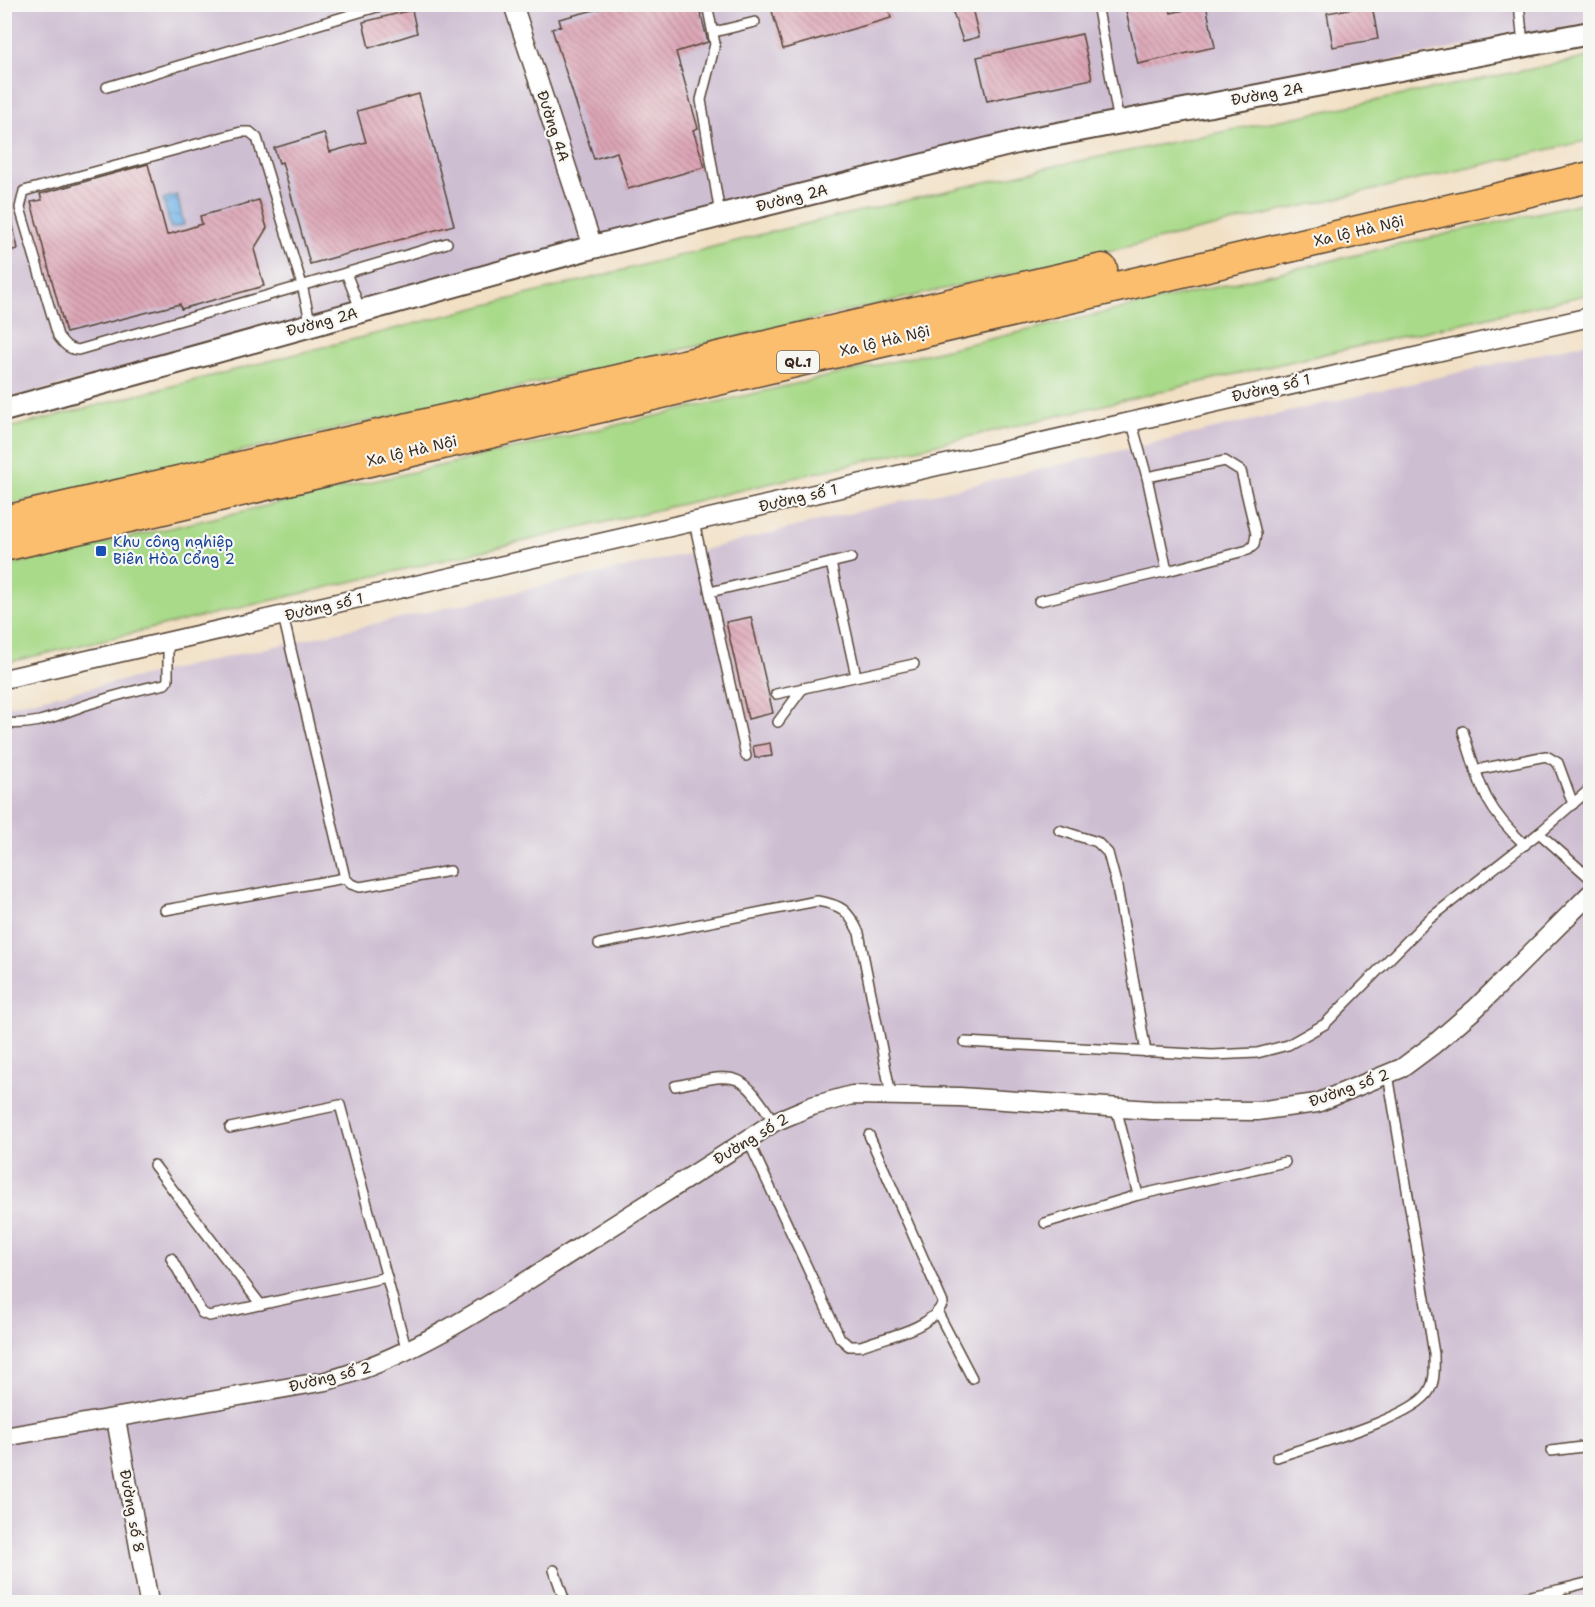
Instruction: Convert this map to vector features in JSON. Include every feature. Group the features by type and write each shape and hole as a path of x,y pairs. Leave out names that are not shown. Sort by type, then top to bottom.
{"highway":[{"name":"Xa lộ Hà Nội","path":"4,521 1590,158"},
{"name":"Xa lộ Hà Nội","path":"4,546 1590,177"}],"street":[{"name":"Đường 4A","path":"513,4 593,248"},
{"name":"Đường 2A","path":"4,410 593,248 1021,141 1590,33"},
{"name":"Đường số 1","path":"4,679 1590,317"},
{"name":"Đường số 2","path":"4,1437 326,1381 365,1371 407,1352 526,1281 774,1122 812,1106 852,1095 891,1095 1151,1110 1257,1111 1317,1103 1389,1074 1433,1045 1476,1008 1590,894"},
{"name":"Đường số 8","path":"116,1419 149,1602"}],"lane":[{"path":"107,87 387,4"},
{"path":"707,4 714,32 713,60 701,100 720,216"},
{"path":"1097,4 1119,122"},
{"path":"1519,4 1523,47"},
{"path":"714,32 755,22"},
{"path":"311,325 302,285 257,138 250,132 241,132 24,191 20,199 20,208 58,336 67,348 72,350 78,350 302,285 346,273 447,243"},
{"path":"346,273 361,311"},
{"path":"1131,420 1147,477 1167,571"},
{"path":"1039,601 1248,550 1254,545 1256,534 1241,471 1235,465 1225,461 1147,477"},
{"path":"694,522 746,756"},
{"path":"710,592 851,558"},
{"path":"831,563 856,676"},
{"path":"283,616 345,878 351,884 360,887 450,871"},
{"path":"4,723 25,725 37,723 88,704 165,684 168,680 168,642"},
{"path":"776,694 914,664"},
{"path":"778,722 802,688"},
{"path":"1463,731 1483,794 1496,816 1525,845"},
{"path":"1475,770 1546,756 1558,763 1573,804"},
{"path":"965,1042 1146,1052 1257,1053 1288,1045 1325,1024 1428,920 1525,845 1590,789"},
{"path":"1059,830 1097,842 1108,853 1117,887 1146,1052"},
{"path":"1539,833 1590,878"},
{"path":"165,910 345,878"},
{"path":"599,944 817,902 834,904 850,914 859,933 891,1095"},
{"path":"1277,1457 1406,1412 1429,1391 1434,1375 1434,1354 1389,1074"},
{"path":"675,1086 729,1076 751,1088 774,1122"},
{"path":"230,1128 340,1105 407,1352"},
{"path":"1116,1107 1138,1195"},
{"path":"748,1140 840,1338 849,1346 861,1346 929,1321 938,1313 943,1303 868,1135"},
{"path":"1045,1223 1138,1195 1285,1162"},
{"path":"154,1165 261,1305"},
{"path":"171,1258 202,1313 215,1316 387,1277"},
{"path":"938,1313 972,1378"},
{"path":"1551,1451 1590,1446"},
{"path":"554,1570 565,1602"},
{"path":"1504,1602 1590,1582"},
{"path":"1558,1590 1561,1602"}],"shaded area":[{"path":"5,5 1590,5 1590,23 1113,113 5,400"},
{"path":"1590,342 1590,1602 5,1602 4,707 691,553 847,514"}],"green space":[{"path":"1590,57 1590,140 12,504 5,502 5,429 775,231 1050,167"},
{"path":"1590,201 1590,294 1227,376 5,663 5,566"}],"water":[{"path":"177,195 184,225 171,228 163,199"}],"building":[{"path":"618,4 698,4 708,42 676,52 698,128 693,130 705,167 628,189 617,152 594,159 552,29 561,26 559,19"},
{"path":"770,4 887,4 891,18 783,49"},
{"path":"950,4 971,4 979,37 963,41"},
{"path":"1155,4 1169,4 1171,13 1206,5 1215,47 1138,64 1126,11"},
{"path":"1372,5 1378,39 1333,47 1327,13"},
{"path":"412,10 417,33 369,48 363,22"},
{"path":"1082,34 1092,79 987,101 977,57"},
{"path":"419,94 454,225 310,264 282,162 279,163 274,148 324,133 330,152 366,142 357,111"},
{"path":"148,164 167,235 202,224 200,216 259,200 267,228 254,249 264,286 181,309 180,304 66,333 31,202 42,200 40,194"},
{"path":"10,211 18,249 4,252 4,212"},
{"path":"751,617 773,713 748,719 726,622"},
{"path":"770,743 772,756 755,758 753,746"}],"place":[{"name":"Khu công nghiệp Biên Hòa Cổng 2","path":"101,551"}]}
